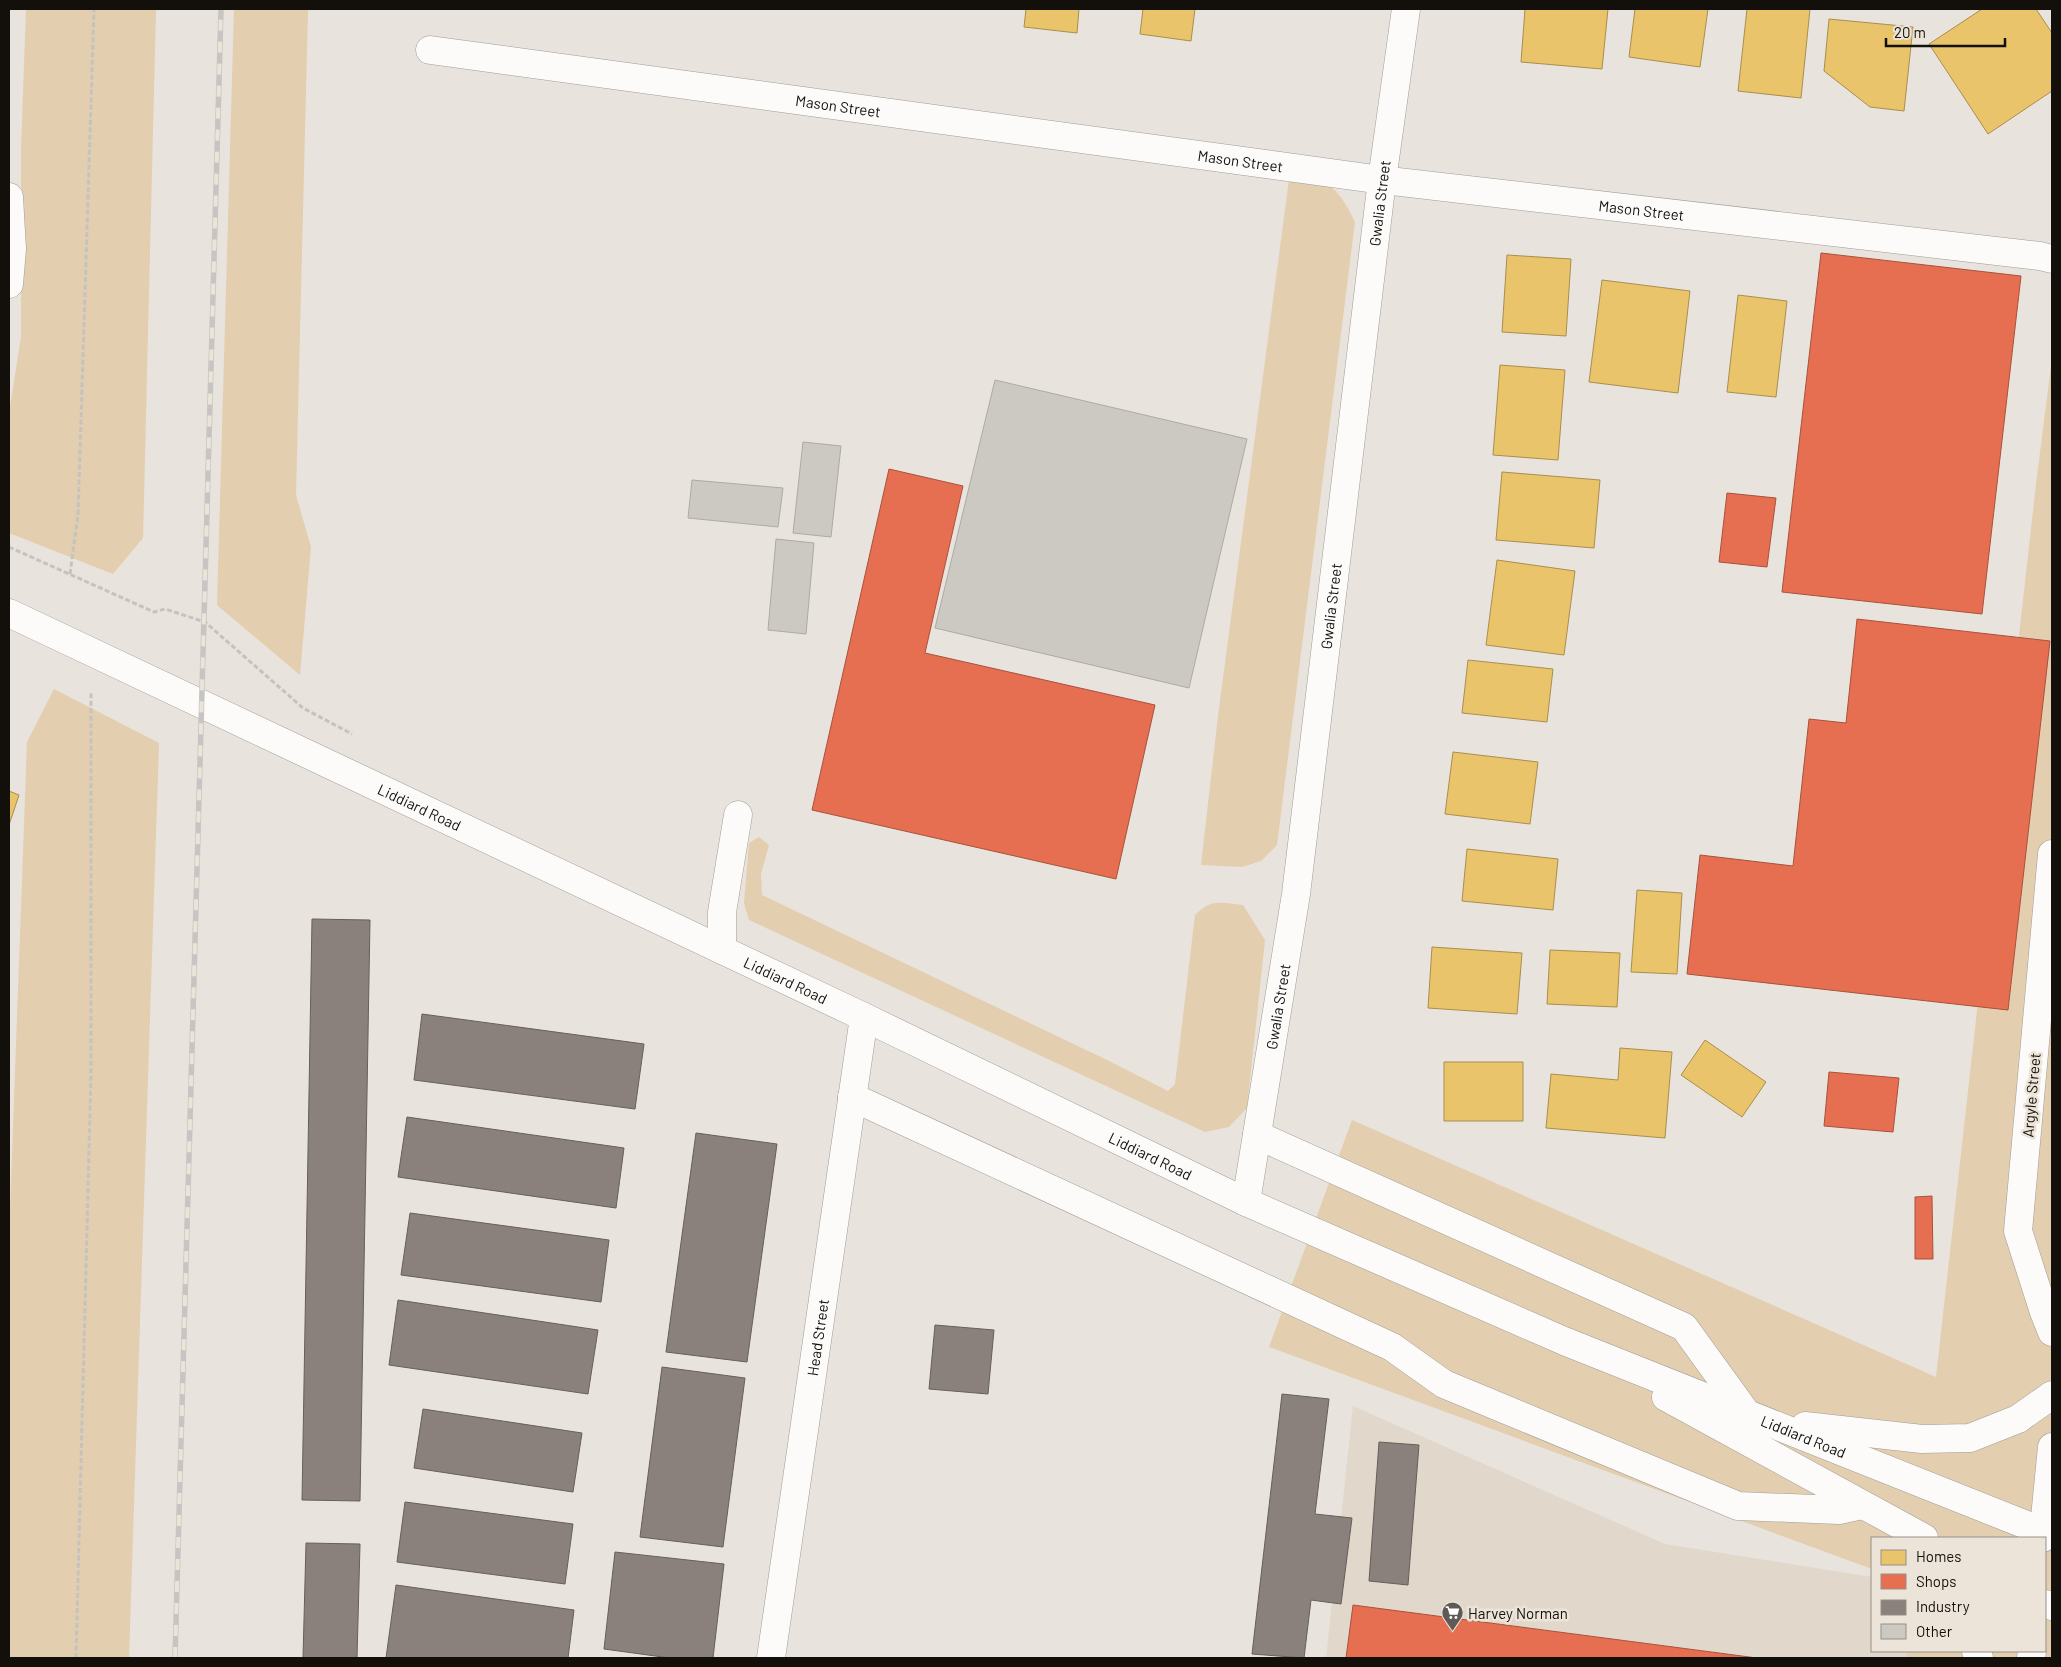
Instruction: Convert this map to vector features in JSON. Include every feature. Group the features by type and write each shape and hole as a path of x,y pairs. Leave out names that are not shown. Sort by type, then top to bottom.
{"main road":[{"name":"Gwalia Street","path":"1246,1202 1296,894 1382,180 1406,9"},
{"name":"Mason Street","path":"430,50 1382,180 2040,256 2052,259"},
{"path":"9,197 12,249 9,284"},
{"name":"Liddiard Road","path":"9,613 864,1017 1246,1202 1564,1341 2047,1535"},
{"path":"722,950 722,912 738,815"},
{"name":"Argyle Street","path":"2052,854 2018,1231 2052,1332"},
{"name":"Head Street","path":"771,1658 864,1017"},
{"path":"852,1097 1392,1347 1444,1384 1738,1506 1839,1510 1862,1505"},
{"path":"1257,1135 1684,1327 1754,1417 1826,1429 1922,1439 1970,1438 2018,1419 2052,1395"},
{"name":"Liddiard Road","path":"1564,1341 1862,1505 1904,1532 1921,1537"},
{"path":"2047,1535 2052,1447"}],"path":[{"path":"70,574 78,514 94,9"},
{"path":"9,547 154,612 165,610 205,622 302,708 355,736"},
{"path":"76,1658 91,1073 91,653"}],"shaded area":[{"path":"26,9 156,9 143,538 113,574 9,533 9,413 21,337 21,147"},
{"path":"234,9 308,9 296,495 311,547 300,675 217,605"},
{"path":"1290,172 1323,181 1337,193 1355,222 1277,845 1261,861 1242,867 1201,865 1218,716"},
{"path":"2052,358 2052,1658 1907,1658 1907,1652 2046,1652 2046,1537 1871,1537 1871,1569 1269,1347 1352,1120 1936,1377 2036,484"},
{"path":"54,689 159,743 129,1658 9,1658 9,1238 27,742"},
{"path":"759,837 769,845 761,874 762,895 1168,1091 1175,1084 1195,915 1212,904 1243,905 1265,940 1247,1108 1229,1127 1205,1132 749,920 744,903 749,843"},
{"path":"1353,1406 1665,1544 1871,1577 1871,1652 1907,1652 1907,1658 1326,1658"}],"building: Homes":[{"path":"1026,9 1079,9 1077,33 1024,27"},
{"path":"1143,9 1195,9 1191,41 1140,34"},
{"path":"1525,9 1608,9 1602,69 1521,62"},
{"path":"1635,9 1708,9 1700,67 1629,57"},
{"path":"1747,9 1810,9 1801,98 1738,91"},
{"path":"1982,9 2036,9 2052,33 2052,91 1988,134 1929,44"},
{"path":"1829,19 1913,27 1904,111 1870,107 1824,71"},
{"path":"1507,255 1571,259 1566,336 1502,332"},
{"path":"1602,280 1690,291 1678,393 1589,382"},
{"path":"1738,295 1787,301 1776,397 1727,392"},
{"path":"1500,365 1565,370 1558,460 1493,455"},
{"path":"1502,472 1600,480 1594,548 1496,540"},
{"path":"1497,560 1575,571 1564,655 1486,645"},
{"path":"1468,660 1553,669 1547,722 1462,713"},
{"path":"1453,752 1538,762 1530,824 1445,814"},
{"path":"9,791 19,795 9,825"},
{"path":"1467,849 1558,859 1553,910 1462,901"},
{"path":"1637,890 1682,893 1677,974 1631,972"},
{"path":"1432,947 1522,953 1517,1014 1428,1008"},
{"path":"1550,950 1620,953 1617,1007 1547,1004"},
{"path":"1705,1040 1766,1082 1742,1117 1681,1075"},
{"path":"1620,1048 1672,1052 1665,1138 1546,1128 1551,1074 1618,1080"},
{"path":"1444,1062 1523,1062 1523,1121 1444,1121"}],"building: Shops":[{"path":"1821,253 2021,276 1982,614 1782,592"},
{"path":"889,469 963,486 925,653 1155,705 1116,879 812,810"},
{"path":"1727,493 1776,498 1767,567 1719,562"},
{"path":"1857,619 2050,641 2008,1010 1687,974 1700,855 1793,866 1809,719 1846,723"},
{"path":"1829,1072 1899,1078 1893,1132 1824,1126"},
{"path":"1932,1196 1933,1259 1915,1259 1915,1197"},
{"name":"Harvey Norman","path":"1353,1605 1757,1658 1346,1658"}],"building: Industry":[{"path":"312,919 370,920 360,1501 302,1500"},
{"path":"422,1014 644,1044 635,1109 414,1080"},
{"path":"407,1117 624,1148 616,1208 398,1177"},
{"path":"696,1133 777,1144 747,1362 666,1352"},
{"path":"410,1213 609,1240 601,1302 401,1275"},
{"path":"398,1300 598,1330 588,1394 389,1365"},
{"path":"935,1325 994,1330 988,1394 929,1389"},
{"path":"662,1367 745,1378 723,1547 640,1537"},
{"path":"1282,1394 1329,1399 1315,1514 1352,1518 1341,1604 1311,1600 1304,1658 1252,1654"},
{"path":"423,1409 582,1433 573,1492 414,1468"},
{"path":"1379,1442 1419,1445 1408,1585 1369,1581"},
{"path":"405,1502 573,1524 565,1584 397,1562"},
{"path":"306,1543 360,1544 357,1658 303,1658"},
{"path":"615,1552 724,1564 713,1658 670,1658 604,1649"},
{"path":"396,1585 574,1610 568,1658 386,1658"}],"building: Other":[{"path":"995,380 1247,439 1189,688 935,628"},
{"path":"803,442 841,446 831,537 793,533"},
{"path":"692,480 783,488 778,527 688,518"},
{"path":"776,539 814,543 806,634 768,630"}],"railway":[{"path":"175,1658 221,9"}],"place":[{"name":"Harvey Norman","path":"1452,1632"}]}
